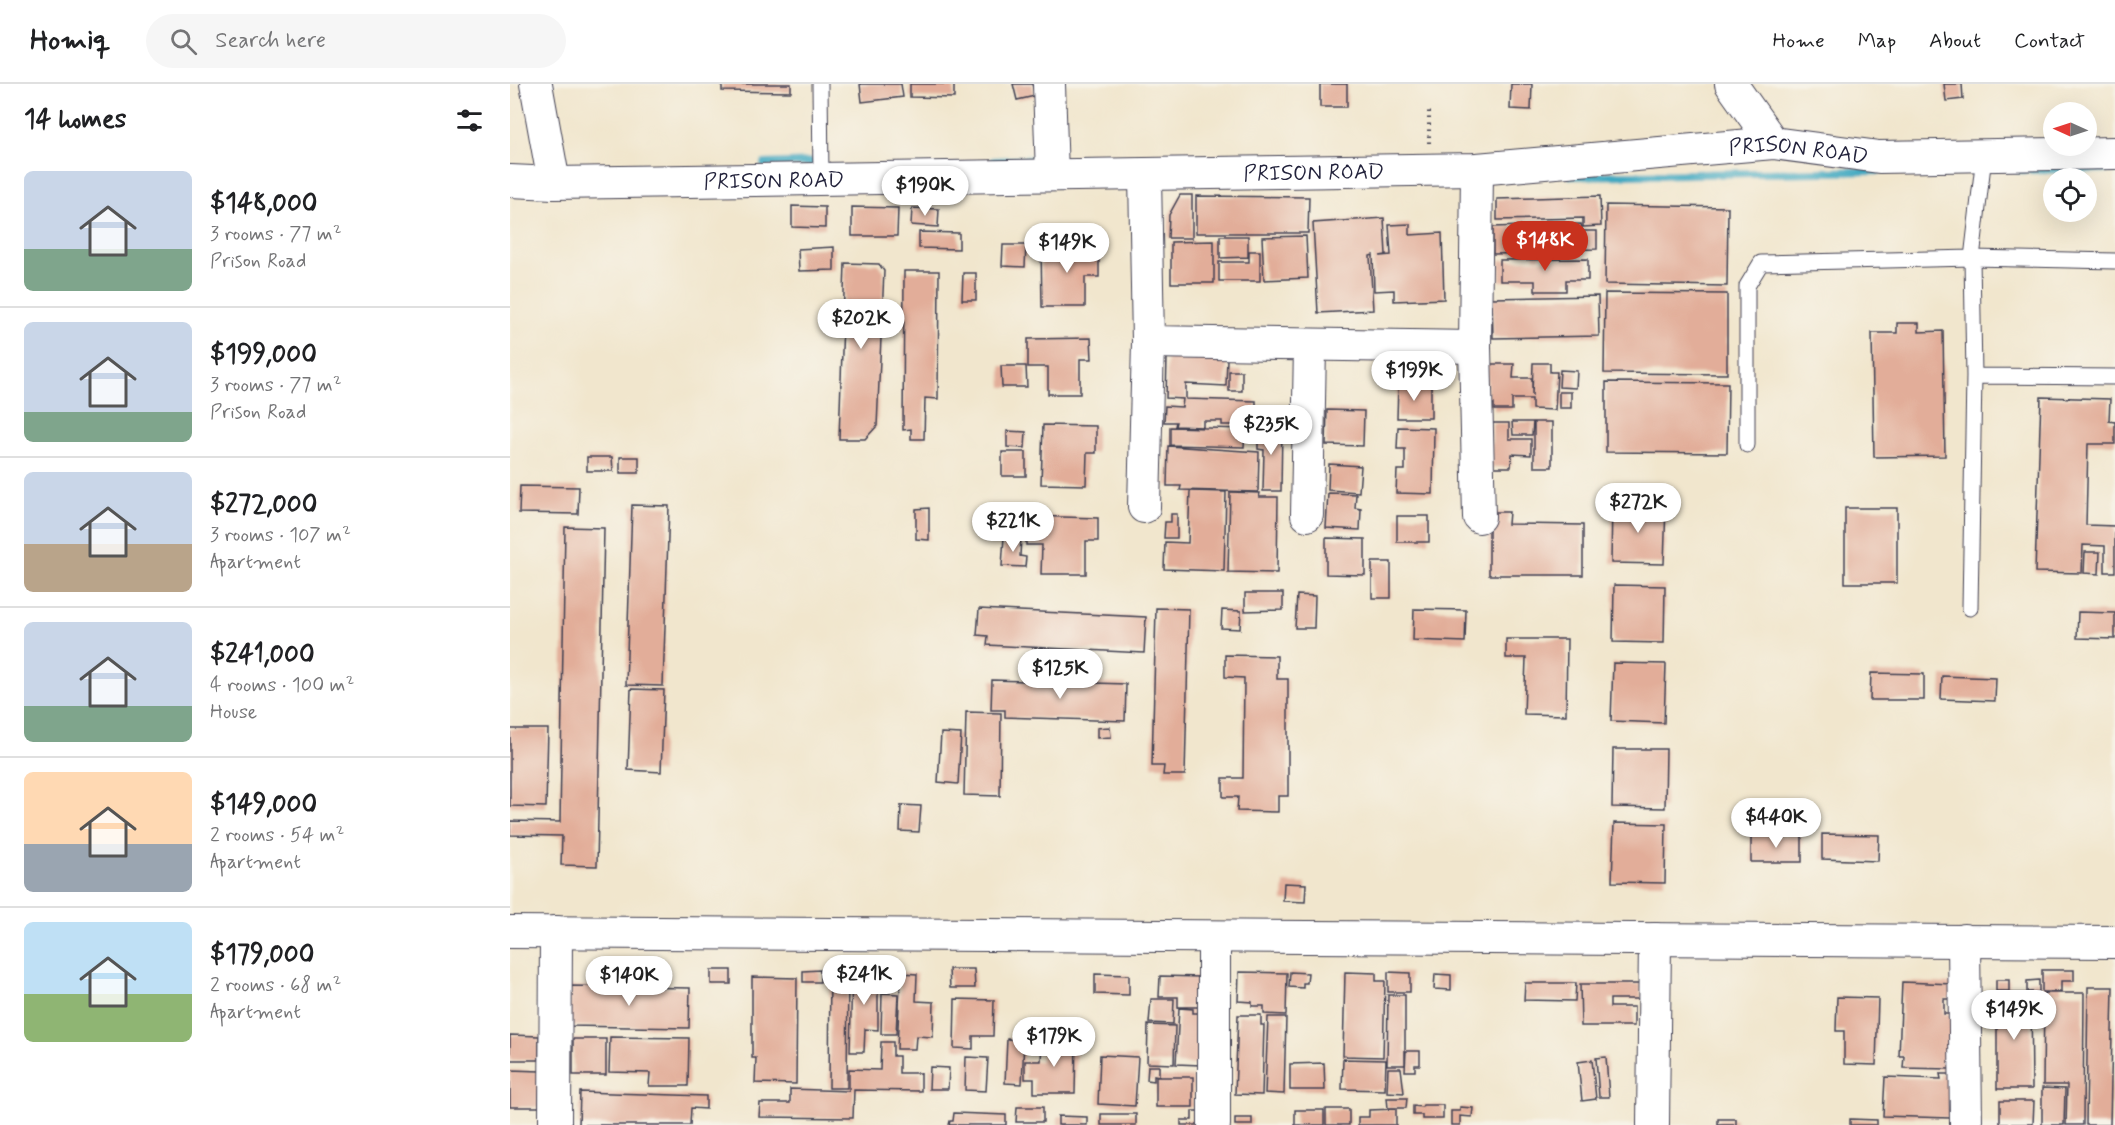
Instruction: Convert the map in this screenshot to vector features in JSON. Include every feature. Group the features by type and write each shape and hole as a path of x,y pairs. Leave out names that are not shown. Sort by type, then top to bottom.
{"street":[{"path":"536,84 554,183"},
{"path":"1049,84 1052,175"},
{"path":"1731,84 1773,144"},
{"name":"PRISON ROAD","path":"510,181 554,183 821,177 1477,169 1773,144 1879,157 2115,153"},
{"path":"1477,169 1475,347 1479,517"},
{"path":"1144,174 1148,342 1144,507"},
{"path":"1148,342 1475,347"},
{"path":"1306,515 1310,345"},
{"path":"510,932 2115,942"},
{"path":"555,1125 556,932"},
{"path":"1214,937 1214,1125"},
{"path":"1653,1125 1655,939"},
{"path":"1964,940 1966,1125"}],"lane":[{"path":"820,84 821,177"},
{"path":"1970,608 1974,376 1972,258 1984,156"},
{"path":"1747,445 1747,286 1761,263 1972,258 2115,261"},
{"path":"1974,376 2115,377"}],"building":[{"path":"722,84 791,84 791,92 722,91"},
{"path":"860,84 901,84 903,97 862,102"},
{"path":"910,84 954,84 954,98 910,97"},
{"path":"1013,84 1032,84 1035,96 1017,100"},
{"path":"1320,84 1347,84 1347,107 1320,107"},
{"path":"1511,84 1532,84 1531,110 1510,109"},
{"path":"1944,84 1962,84 1963,99 1946,101"},
{"path":"1180,195 1192,195 1192,238 1168,238 1169,215"},
{"path":"1196,196 1309,197 1308,233 1196,233"},
{"path":"1600,196 1601,226 1583,227 1583,218 1497,220 1497,199"},
{"path":"1606,205 1728,207 1727,286 1605,284"},
{"path":"792,206 825,207 825,228 792,227"},
{"path":"852,207 898,208 897,236 852,236"},
{"path":"912,208 939,209 938,227 911,225"},
{"path":"1384,218 1386,255 1380,256 1391,255 1389,225 1410,224 1410,235 1442,233 1444,299 1394,301 1394,290 1374,291 1373,255 1370,256 1373,310 1318,313 1313,223"},
{"path":"1581,224 1582,231 1597,231 1597,249 1556,250 1556,255 1540,255 1540,258 1534,258 1533,253 1493,254 1493,227"},
{"path":"919,232 959,233 959,249 919,248"},
{"path":"1220,236 1248,236 1248,257 1220,258"},
{"path":"1306,236 1308,278 1264,280 1262,237"},
{"path":"1214,241 1214,283 1171,283 1171,242"},
{"path":"1003,245 1026,245 1025,267 1002,266"},
{"path":"1041,246 1099,246 1099,277 1085,277 1085,307 1042,307"},
{"path":"834,247 834,270 799,271 798,249"},
{"path":"1249,251 1260,251 1260,281 1219,281 1219,262 1249,262"},
{"path":"1588,259 1588,280 1566,280 1566,291 1535,291 1535,281 1500,281 1500,260"},
{"path":"845,263 879,264 884,271 877,426 865,439 839,439"},
{"path":"904,271 939,271 938,399 925,398 924,439 911,439 911,429 903,430"},
{"path":"963,273 976,273 976,300 962,300"},
{"path":"1605,293 1727,294 1727,374 1604,373"},
{"path":"1598,296 1599,336 1493,338 1492,298"},
{"path":"1897,323 1919,323 1919,332 1943,331 1945,456 1874,457 1872,333 1897,333"},
{"path":"1091,338 1092,359 1080,359 1080,394 1048,394 1048,367 1028,367 1028,339"},
{"path":"1167,357 1227,359 1226,386 1186,384 1186,399 1256,401 1256,420 1246,420 1246,425 1222,425 1222,421 1203,421 1203,427 1175,426 1176,422 1164,422 1165,406 1182,407 1183,399 1166,398"},
{"path":"1533,363 1550,363 1550,372 1557,372 1555,410 1532,409 1532,399 1512,399 1512,410 1494,410 1494,404 1487,404 1487,364 1514,364 1513,378 1532,378 1532,396"},
{"path":"1001,366 1026,366 1027,387 1002,387"},
{"path":"1560,370 1577,371 1576,388 1559,387"},
{"path":"1229,371 1242,371 1242,391 1229,391"},
{"path":"1606,382 1728,383 1727,453 1606,452"},
{"path":"1398,385 1431,385 1431,418 1397,418"},
{"path":"1559,392 1571,392 1571,408 1559,408"},
{"path":"2041,397 2110,399 2109,421 2115,422 2115,444 2088,444 2086,525 2115,526 2115,572 2105,572 2105,546 2083,545 2082,573 2035,572"},
{"path":"1327,410 1364,411 1363,446 1326,445"},
{"path":"1260,416 1277,416 1277,425 1260,424"},
{"path":"1512,422 1533,422 1532,435 1513,435"},
{"path":"1534,422 1552,422 1552,467 1534,467"},
{"path":"1492,423 1509,423 1509,439 1531,439 1531,455 1512,454 1511,467 1491,467"},
{"path":"1043,425 1096,426 1096,453 1087,453 1086,485 1041,484"},
{"path":"1258,426 1282,426 1281,491 1263,491 1264,450 1258,449"},
{"path":"1170,427 1245,429 1244,447 1170,445"},
{"path":"1398,427 1434,428 1433,494 1396,493 1397,470 1405,470 1405,449 1397,449"},
{"path":"1007,431 1026,432 1025,448 1007,447"},
{"path":"1168,446 1259,452 1258,492 1180,490 1181,486 1167,486"},
{"path":"1002,452 1026,452 1026,476 1002,476"},
{"path":"587,457 612,457 613,471 587,471"},
{"path":"620,457 639,457 639,473 620,473"},
{"path":"1329,464 1361,466 1359,492 1328,490"},
{"path":"520,486 579,487 578,514 519,513"},
{"path":"1190,491 1226,492 1224,571 1164,569 1165,542 1188,543"},
{"path":"1230,492 1260,493 1259,497 1278,497 1277,573 1228,572"},
{"path":"1328,493 1356,494 1355,508 1361,509 1360,530 1326,528"},
{"path":"1612,504 1666,505 1664,564 1611,563"},
{"path":"632,505 669,506 663,686 626,685"},
{"path":"929,508 929,540 916,539 916,509"},
{"path":"1845,508 1897,508 1897,583 1845,583"},
{"path":"1489,512 1509,512 1508,524 1583,525 1583,575 1489,575"},
{"path":"1171,514 1177,514 1177,538 1164,538 1165,522 1171,522"},
{"path":"1026,516 1098,518 1098,541 1086,541 1086,574 1041,574 1042,545 1026,545"},
{"path":"1397,516 1429,516 1429,542 1397,542"},
{"path":"565,527 604,528 597,866 561,865 562,836 510,835 510,821 560,822"},
{"path":"1004,537 1021,538 1020,556 1026,557 1025,567 1002,566"},
{"path":"1326,538 1365,539 1365,575 1326,574"},
{"path":"2085,552 2100,552 2099,574 2084,573"},
{"path":"1372,562 1391,562 1391,598 1372,598"},
{"path":"1614,585 1665,586 1664,643 1613,642"},
{"path":"1245,593 1283,593 1283,610 1245,611"},
{"path":"1297,595 1315,596 1314,628 1295,628"},
{"path":"1156,608 1189,609 1185,775 1163,775 1164,766 1152,766"},
{"path":"979,609 1146,617 1144,653 987,645 988,636 977,635"},
{"path":"1414,609 1466,610 1465,642 1413,640"},
{"path":"1222,610 1241,611 1240,629 1221,628"},
{"path":"2078,612 2115,613 2115,639 2077,638"},
{"path":"1506,639 1567,639 1566,715 1524,714 1526,658 1506,658"},
{"path":"1225,655 1277,656 1277,679 1288,679 1288,796 1278,796 1278,812 1237,811 1238,797 1223,797 1223,778 1243,778 1244,678 1225,677"},
{"path":"1613,663 1666,664 1664,723 1611,721"},
{"path":"1871,673 1924,674 1924,700 1870,700"},
{"path":"1942,676 1996,678 1995,701 1941,699"},
{"path":"992,680 1126,684 1125,721 1005,717 1005,710 991,710"},
{"path":"631,689 664,690 661,772 628,770"},
{"path":"966,712 1001,713 1000,796 964,795"},
{"path":"1110,727 1111,737 1097,738 1097,728"},
{"path":"510,729 548,729 546,807 510,806"},
{"path":"941,733 961,734 958,784 938,782"},
{"path":"1613,749 1666,749 1665,808 1612,807"},
{"path":"901,805 921,806 919,832 900,831"},
{"path":"1614,823 1666,824 1665,883 1612,882"},
{"path":"1822,834 1879,835 1878,861 1822,859"},
{"path":"1751,835 1802,836 1802,862 1751,862"},
{"path":"1284,883 1306,884 1305,902 1283,901"},
{"path":"949,969 974,969 975,988 950,988"},
{"path":"711,970 731,970 731,984 711,984"},
{"path":"820,970 820,982 803,982 803,971"},
{"path":"830,970 848,970 847,1088 829,1088"},
{"path":"2042,970 2074,970 2074,981 2061,981 2061,992 2042,992"},
{"path":"852,971 885,972 884,988 878,987 878,1030 865,1029 864,1052 850,1052"},
{"path":"887,972 917,974 916,1001 934,1002 933,1037 916,1036 915,1049 897,1049 900,985 886,985"},
{"path":"1239,972 1287,973 1286,1015 1264,1014 1264,1006 1252,1006 1252,1002 1238,1001"},
{"path":"1290,972 1308,973 1307,983 1303,983 1303,988 1289,987"},
{"path":"1345,972 1376,973 1376,981 1385,981 1383,1057 1343,1056"},
{"path":"1388,972 1410,973 1410,992 1388,992"},
{"path":"1095,974 1129,975 1129,995 1095,994"},
{"path":"1435,974 1451,975 1451,990 1434,989"},
{"path":"1160,976 1201,977 1200,1007 1178,1007 1178,997 1159,997"},
{"path":"752,977 797,978 796,1084 755,1083 756,1058 752,1058"},
{"path":"1996,980 2009,980 2009,991 1996,991"},
{"path":"2039,980 2039,992 2027,992 2027,981"},
{"path":"1902,982 1953,984 1953,999 1944,999 1944,1014 1952,1014 1950,1069 1903,1068 1904,1056 1899,1056"},
{"path":"1525,983 1576,983 1575,1001 1524,1000"},
{"path":"1580,984 1641,984 1641,999 1610,999 1610,1007 1634,1007 1634,1026 1581,1026"},
{"path":"569,986 690,988 689,1028 569,1026"},
{"path":"2088,987 2113,987 2110,1125 2086,1125"},
{"path":"882,993 898,994 896,1034 881,1034"},
{"path":"1997,993 2031,993 2032,1089 1997,1089"},
{"path":"2044,993 2084,993 2083,1125 2066,1125 2067,1085 2043,1085"},
{"path":"1388,995 1405,995 1405,1065 1387,1065"},
{"path":"1837,997 1878,998 1876,1065 1844,1064 1844,1031 1836,1031"},
{"path":"955,999 994,1000 993,1036 973,1036 973,1049 954,1048"},
{"path":"1151,999 1174,999 1173,1024 1149,1023"},
{"path":"1179,1008 1193,1009 1193,1013 1203,1013 1201,1065 1176,1064"},
{"path":"1238,1015 1261,1015 1261,1025 1264,1025 1262,1095 1235,1094"},
{"path":"1268,1017 1286,1017 1284,1094 1265,1093"},
{"path":"1148,1025 1175,1026 1174,1064 1147,1063"},
{"path":"510,1035 539,1036 539,1060 510,1060"},
{"path":"610,1037 689,1038 688,1086 649,1086 650,1073 609,1072"},
{"path":"573,1039 606,1039 606,1075 573,1075"},
{"path":"1007,1039 1024,1040 1022,1084 1005,1083"},
{"path":"1042,1041 1076,1041 1075,1093 1034,1093 1034,1079 1025,1079 1025,1061 1041,1061"},
{"path":"881,1042 893,1042 893,1056 899,1056 899,1073 921,1073 921,1091 854,1090 853,1118 759,1117 760,1103 790,1103 790,1089 849,1091 849,1069 880,1070"},
{"path":"1406,1051 1420,1051 1420,1065 1415,1065 1415,1071 1405,1071"},
{"path":"1100,1055 1138,1057 1135,1106 1098,1104"},
{"path":"966,1057 988,1058 986,1091 965,1090"},
{"path":"1606,1057 1609,1097 1599,1097 1596,1058"},
{"path":"1343,1059 1386,1060 1385,1090 1342,1089"},
{"path":"1592,1060 1596,1099 1582,1101 1578,1062"},
{"path":"1324,1063 1325,1090 1290,1090 1290,1064"},
{"path":"1148,1066 1159,1066 1159,1076 1154,1075 1154,1081 1147,1080"},
{"path":"930,1067 949,1068 948,1089 929,1089"},
{"path":"1388,1068 1401,1068 1404,1093 1387,1092"},
{"path":"510,1070 540,1071 539,1107 510,1107"},
{"path":"1940,1074 1952,1074 1950,1118 1883,1116 1885,1077 1941,1079"},
{"path":"1156,1077 1193,1077 1193,1107 1156,1107"},
{"path":"2042,1088 2065,1089 2064,1125 2042,1125"},
{"path":"580,1092 706,1096 706,1109 691,1108 690,1125 579,1125"},
{"path":"1387,1098 1407,1098 1406,1108 1388,1108"},
{"path":"2000,1101 2034,1101 2033,1124 2000,1124"},
{"path":"1423,1105 1443,1105 1443,1119 1422,1119 1422,1115 1413,1115 1413,1106 1422,1107"},
{"path":"1017,1107 1043,1107 1043,1122 1016,1122"},
{"path":"1460,1107 1473,1108 1472,1117 1460,1116 1460,1125 1451,1125 1451,1111 1460,1111"},
{"path":"1326,1109 1349,1109 1349,1125 1326,1125"},
{"path":"1396,1109 1396,1125 1358,1125 1358,1117 1369,1117 1369,1110"},
{"path":"1295,1110 1324,1110 1324,1125 1295,1125"},
{"path":"1192,1111 1199,1111 1199,1125 1181,1125 1181,1120 1192,1120"},
{"path":"954,1113 1006,1115 1006,1125 949,1125 950,1121 953,1121"},
{"path":"1101,1114 1136,1114 1136,1125 1101,1125"},
{"path":"1058,1116 1087,1117 1087,1125 1058,1125"},
{"path":"1235,1118 1252,1118 1252,1125 1235,1125"},
{"path":"1718,1119 1736,1119 1736,1125 1718,1125"},
{"path":"1850,1119 1877,1120 1877,1125 1850,1125"}],"waterway":[{"path":"994,161 1045,159"},
{"path":"764,164 816,162"},
{"path":"2019,170 2114,169"},
{"path":"1572,176 1878,171"}]}
